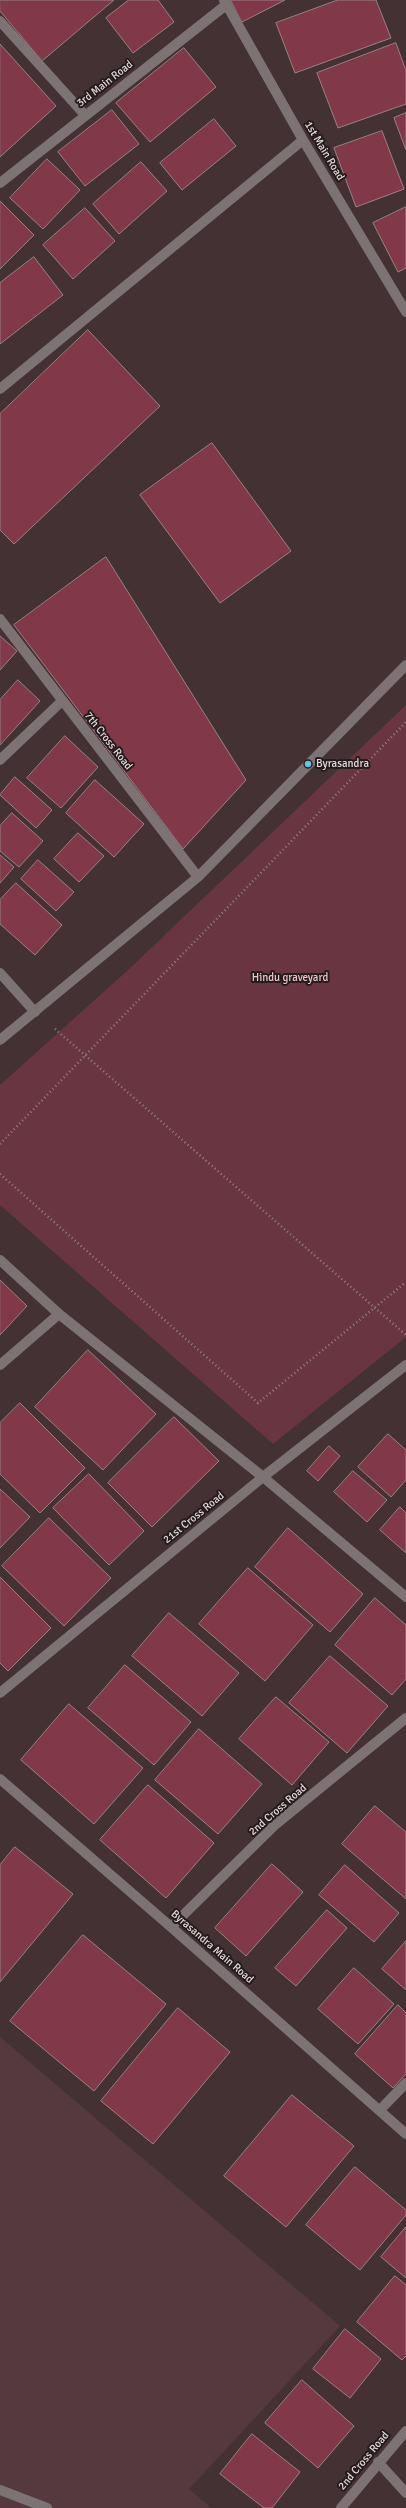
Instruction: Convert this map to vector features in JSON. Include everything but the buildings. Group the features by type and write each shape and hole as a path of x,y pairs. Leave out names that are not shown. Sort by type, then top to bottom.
{"street":[{"name":"3rd Main Road","path":"2,178 85,115 225,3"},
{"name":"1st Main Road","path":"225,3 303,140 406,312"},
{"path":"0,21 85,115"},
{"path":"0,388 303,140"},
{"name":"7th Cross Road","path":"0,619 62,702 198,877"},
{"path":"0,1040 198,877 406,665"},
{"path":"0,760 62,702"},
{"path":"0,973 35,1012"},
{"path":"0,1260 59,1314 263,1477 406,1597"},
{"path":"0,1365 59,1314"},
{"name":"21st Cross Road","path":"0,1693 263,1477 406,1365"},
{"name":"2nd Cross Road","path":"172,1927 276,1824 406,1718"},
{"name":"Byrasandra Main Road","path":"0,1779 172,1927 406,2134"},
{"path":"380,2110 406,2083"},
{"name":"2nd Cross Road","path":"341,2508 378,2462 406,2431"},
{"path":"378,2462 406,2493"},
{"path":"0,2490 46,2508"}],"path":[{"path":"0,1144 406,722"},
{"path":"35,1012 406,1336"},
{"path":"0,1174 258,1403 406,1282"}],"shaded area":[{"path":"0,2037 340,2326 189,2489 211,2508 0,2508"}],"green space":[{"name":"Hindu graveyard","path":"406,705 406,1337 273,1444 0,1205 0,1085 127,971"}],"place":[{"name":"Byrasandra","path":"308,764"}]}
